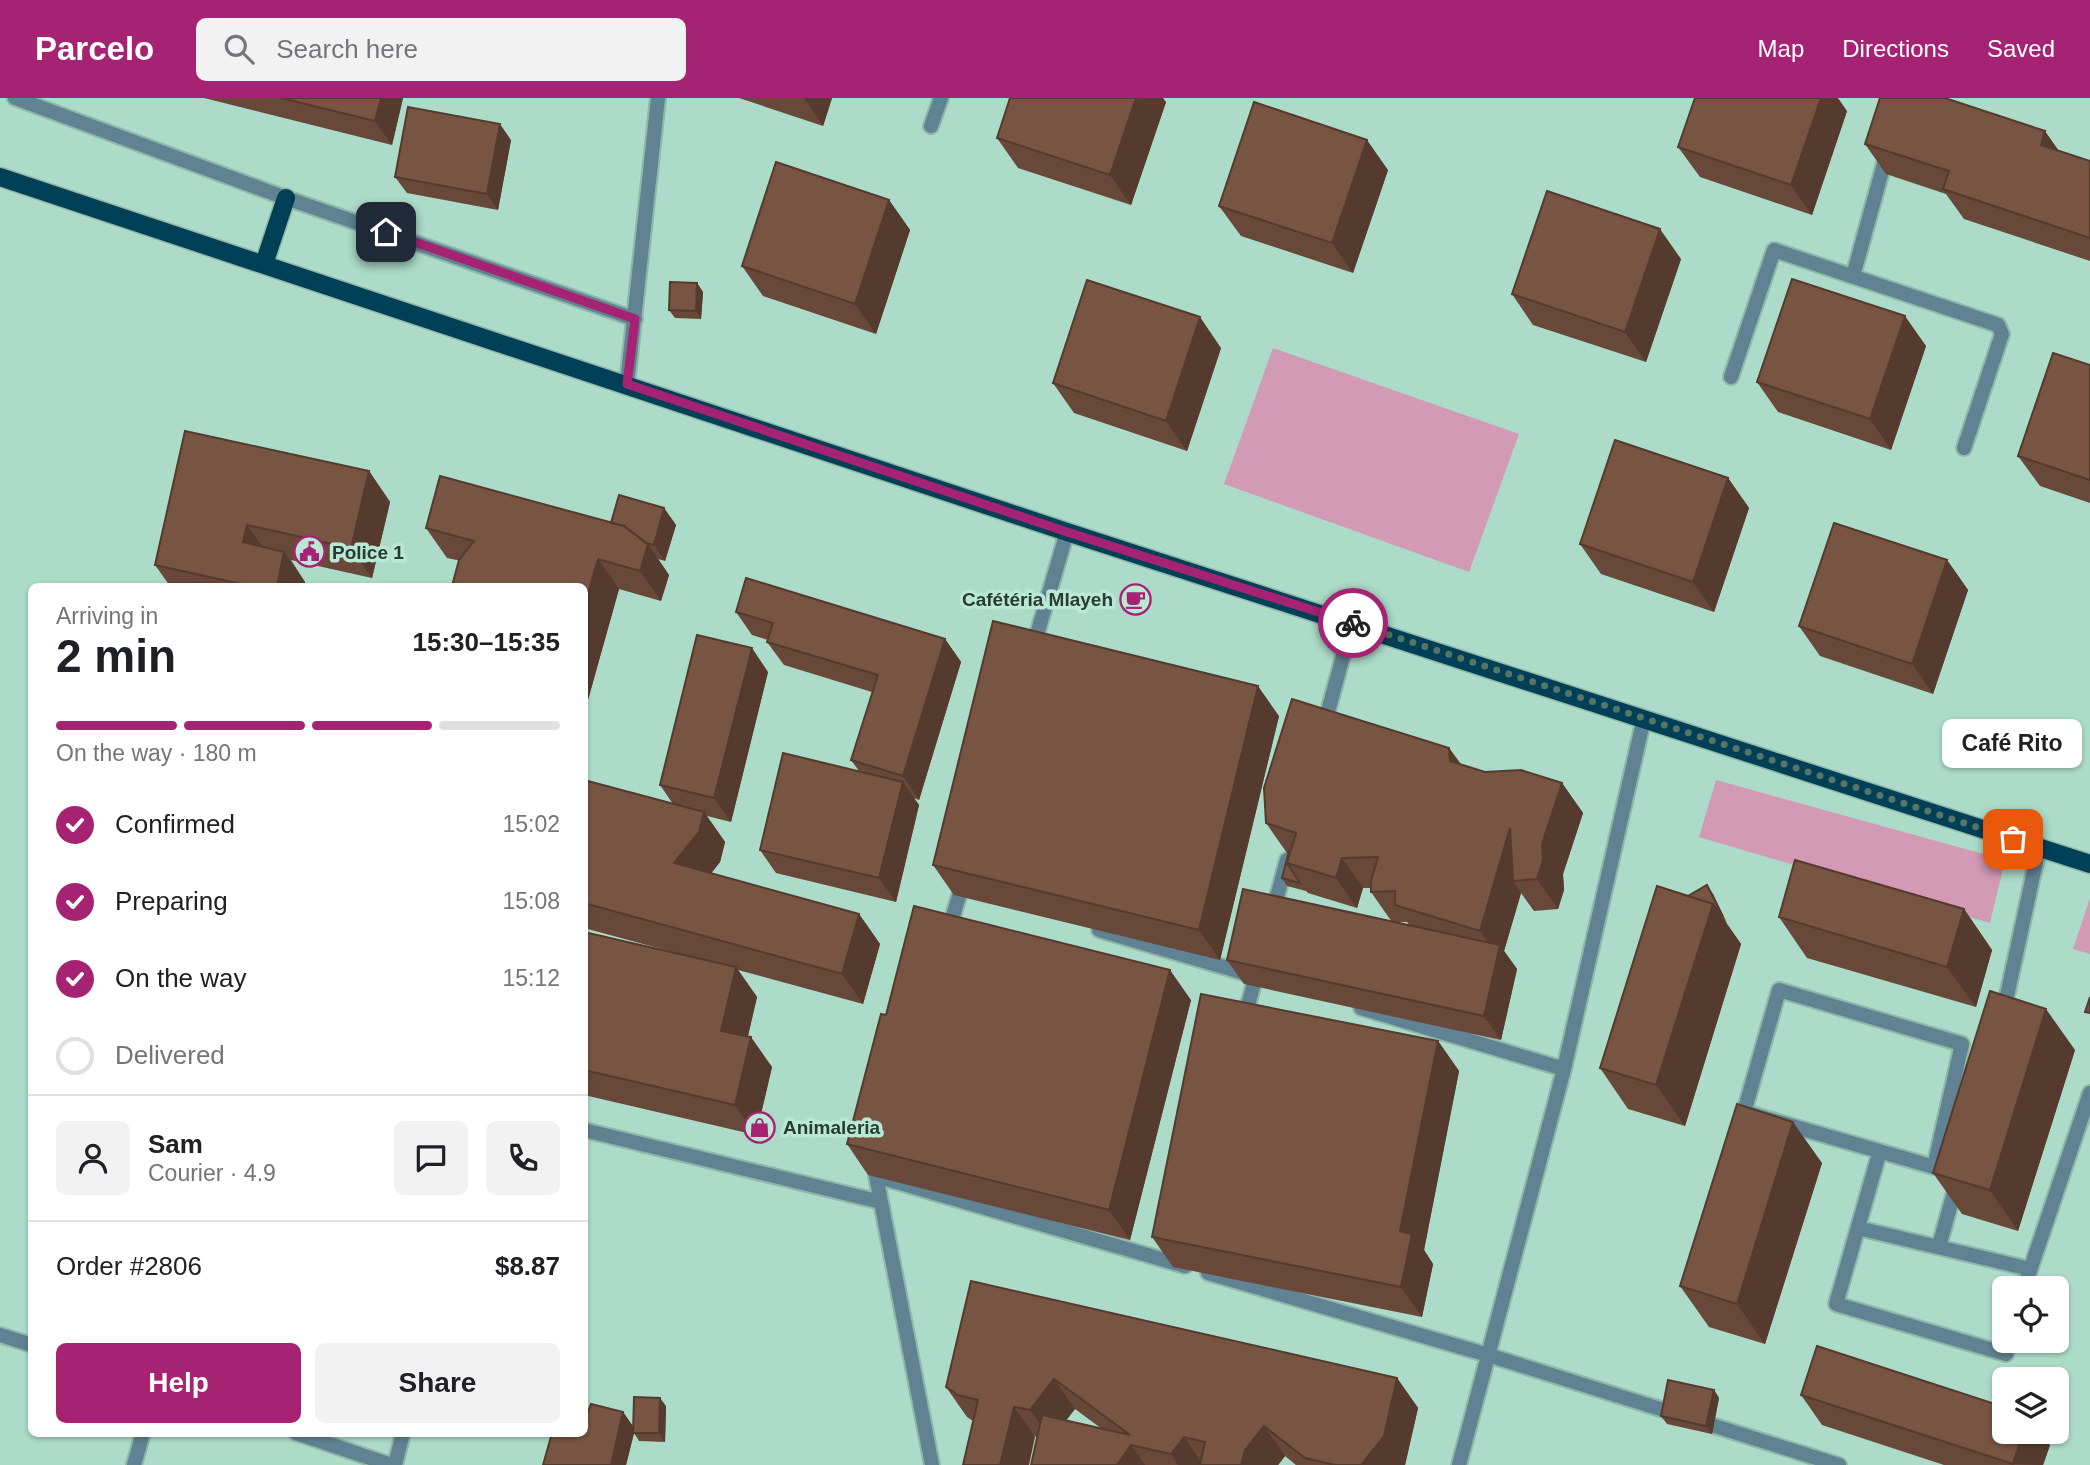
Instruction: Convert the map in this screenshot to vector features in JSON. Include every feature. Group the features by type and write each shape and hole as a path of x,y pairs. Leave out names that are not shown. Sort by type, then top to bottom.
{"main road":[{"path":"0,177 1067,532 2090,864"},
{"path":"264,264 286,198"}],"street":[{"path":"627,384 658,98"},
{"path":"931,126 941,98"},
{"path":"19,99 286,198 635,319"},
{"path":"1853,276 1892,136"},
{"path":"1731,377 1774,250 1996,323 2000,327 2002,334 1964,448"},
{"path":"1028,664 1067,532"},
{"path":"1320,741 1352,623"},
{"path":"1459,1465 1564,1069 1644,718"},
{"path":"1270,924 1291,845"},
{"path":"1998,1035 2012,982 2039,848"},
{"path":"942,954 968,890 969,862"},
{"path":"1082,925 1262,979"},
{"path":"1242,1029 1262,979 1263,950"},
{"path":"1779,990 1962,1044 1934,1167 1879,1153 1744,1112 1779,990"},
{"path":"1349,1004 1564,1069"},
{"path":"2028,1276 2090,1093"},
{"path":"588,1131 881,1202"},
{"path":"1879,1153 1836,1304 1992,1349"},
{"path":"1940,1246 1961,1167"},
{"path":"932,1465 881,1202 878,1169 1180,1257 1839,1465"},
{"path":"1858,1228 2030,1269"},
{"path":"0,1335 28,1344"},
{"path":"135,1465 142,1437"},
{"path":"308,1437 393,1465 402,1437"}],"shaded area":[{"path":"1273,348 1519,434 1469,572 1224,484"},
{"path":"1716,780 2005,860 1990,923 1699,837"},
{"path":"2090,898 2090,954 2073,949"}],"building":[{"path":"281,98 381,98 375,121"},
{"path":"1010,98 1136,98 1110,175 997,138"},
{"path":"1695,98 1821,98 1791,185 1678,147"},
{"path":"1880,98 1945,98 2045,131 2041,145 2090,161 2090,238 1943,189 1949,171 1865,144"},
{"path":"1254,102 1367,140 1332,243 1219,206"},
{"path":"408,107 500,124 487,194 395,177"},
{"path":"776,162 889,200 855,304 742,266"},
{"path":"1547,191 1660,229 1625,332 1512,294"},
{"path":"1792,279 1905,316 1870,419 1757,382"},
{"path":"1087,280 1200,317 1166,421 1053,383"},
{"path":"670,282 697,283 696,311 669,310"},
{"path":"2053,353 2090,365 2090,480 2018,456"},
{"path":"185,431 369,471 351,548 247,525 243,542 284,552 278,583 236,583 155,565"},
{"path":"1615,440 1728,478 1693,582 1580,544"},
{"path":"440,476 624,526 648,544 640,571 598,559 588,594 588,583 453,583 459,560 474,541 426,528"},
{"path":"619,495 664,508 654,545 646,543 624,526 611,523"},
{"path":"1834,523 1947,560 1912,664 1799,626"},
{"path":"746,578 945,639 903,776 851,760 878,675 767,642 773,623 736,612"},
{"path":"993,621 1258,686 1199,930 933,865"},
{"path":"697,635 752,648 714,798 660,785"},
{"path":"1292,699 1449,748 1450,761 1485,772 1521,770 1562,783 1542,844 1543,860 1537,879 1513,881 1510,828 1480,931 1395,905 1395,891 1371,892 1371,881 1378,857 1342,858 1336,878 1287,863 1296,833 1266,823 1264,788"},
{"path":"783,753 903,782 879,878 760,850"},
{"path":"588,781 704,812 699,832 674,863 859,914 842,974 588,904"},
{"path":"1289,851 1287,863 1300,883 1282,878"},
{"path":"1795,860 1964,909 1947,967 1779,917"},
{"path":"1707,885 1722,915 1713,904 1688,896"},
{"path":"1657,886 1713,904 1656,1085 1600,1068"},
{"path":"1243,889 1500,945 1484,1016 1227,960"},
{"path":"914,906 1170,970 1109,1210 847,1144 881,1014 886,1015"},
{"path":"588,933 736,967 721,1031 751,1037 735,1105 588,1071"},
{"path":"1990,991 2046,1009 1990,1190 1933,1173"},
{"path":"1201,994 1438,1041 1400,1231 1412,1234 1401,1287 1152,1237"},
{"path":"2090,997 2090,1013 2085,1012"},
{"path":"1737,1104 1793,1122 1737,1304 1680,1286"},
{"path":"971,1281 1397,1378 1384,1436 1361,1465 1335,1465 1305,1458 1264,1426 1245,1450 1241,1465 1200,1465 1205,1442 1184,1437 1171,1454 1131,1445 1117,1465 1031,1465 1042,1415 1130,1435 1054,1379 1030,1410 1014,1407 1000,1465 963,1465 978,1400 958,1395 946,1387"},
{"path":"1817,1346 1992,1403 1992,1444 2019,1444 2013,1464 1801,1395"},
{"path":"1668,1380 1714,1390 1706,1426 1661,1416"},
{"path":"634,1397 660,1398 659,1433 633,1433"},
{"path":"591,1404 623,1412 611,1465 543,1465 551,1437 588,1437 588,1412"}],"way so far":[{"path":"1353,623 2013,839"}],"place":[{"name":"Police 1","path":"309,552"},
{"name":"Cafétéria Mlayeh","path":"1136,599"},
{"name":"Café Rito","path":"2013,839"},
{"name":"Animaleria","path":"760,1127"}],"route":[{"path":"386,232 635,319 627,384 1067,532 1353,623"}]}
